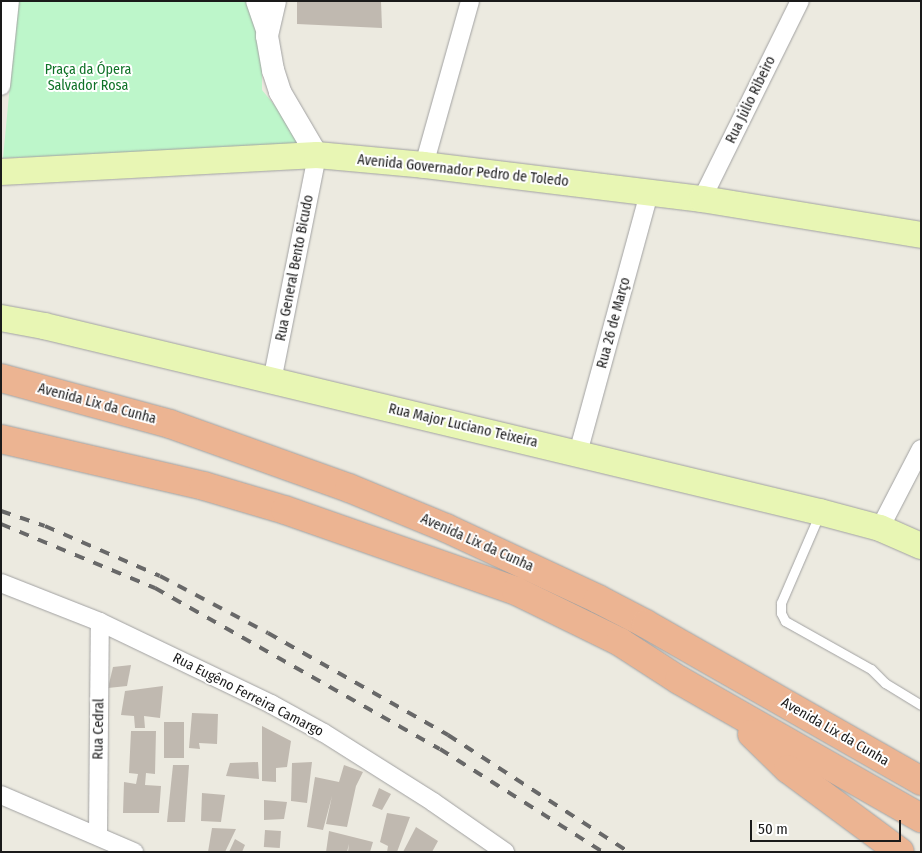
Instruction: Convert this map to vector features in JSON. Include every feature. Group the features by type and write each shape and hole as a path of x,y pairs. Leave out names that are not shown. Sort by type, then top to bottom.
{"highway":[{"name":"Avenida Lix da Cunha","path":"1,378 170,424 349,488 446,528 598,599 646,624 921,781"},
{"name":"Avenida Lix da Cunha","path":"1,440 204,486 404,551 516,591 620,642 720,704 921,818"},
{"path":"720,704 788,768 900,852"}],"main road":[{"name":"Avenida Governador Pedro de Toledo","path":"1,172 317,155 424,165 702,199 921,235"},
{"name":"Rua Major Luciano Teixeira","path":"1,318 578,453 820,512 880,528 921,546"}],"street":[{"path":"1,86 10,1"},
{"path":"255,1 267,36 272,70 280,92 317,155"},
{"path":"267,36 275,1"},
{"path":"424,165 470,1"},
{"name":"Rua Júlio Ribeiro","path":"702,199 800,1"},
{"name":"Rua General Bento Bicudo","path":"272,381 317,155"},
{"name":"Rua 26 de Março","path":"578,453 649,193"},
{"path":"880,528 921,449"},
{"name":"Rua Eugêno Ferreira Camargo","path":"1,583 100,622 271,704 324,732 433,802 505,852"},
{"name":"Rua Cedral","path":"98,835 100,622"},
{"path":"1,795 134,852"}],"lane":[{"path":"820,512 781,604 781,612 786,621 871,669 884,683 921,705"}],"green space":[{"name":"Praça da Ópera Salvador Rosa","path":"18,1 247,1 262,40 262,90 310,148 3,158"}],"building":[{"path":"297,1 381,1 382,28 297,24"},
{"path":"131,665 127,686 108,688 113,667"},
{"path":"163,686 160,718 144,716 145,728 135,728 134,716 121,715 125,691"},
{"path":"192,713 218,714 217,744 199,743 200,749 189,748"},
{"path":"164,722 184,722 184,758 164,758"},
{"path":"262,726 291,741 287,767 276,768 276,782 262,781"},
{"path":"131,731 156,731 155,774 146,773 145,785 161,786 159,813 123,813 124,782 136,784 138,774 129,773"},
{"path":"258,762 259,779 226,776 230,763"},
{"path":"312,762 307,803 291,801 292,763"},
{"path":"173,765 189,765 185,822 167,822"},
{"path":"344,765 363,772 356,786 347,827 326,824 332,796 323,830 307,827 315,777 339,782"},
{"path":"379,788 391,794 382,810 372,806"},
{"path":"202,793 225,795 221,822 201,821"},
{"path":"264,800 287,802 284,819 264,820"},
{"path":"387,813 410,817 397,852 387,852 388,846 380,842"},
{"path":"416,827 438,841 432,852 403,852"},
{"path":"212,828 236,829 225,852 208,852"},
{"path":"265,830 281,831 280,848 264,847"},
{"path":"329,831 373,842 370,852 348,852 349,844 347,852 326,852"},
{"path":"235,839 245,845 242,852 229,852"}],"railway":[{"path":"1,511 45,526 160,576 268,633 448,735 629,852"},
{"path":"1,524 155,588 440,749 603,852"}]}
